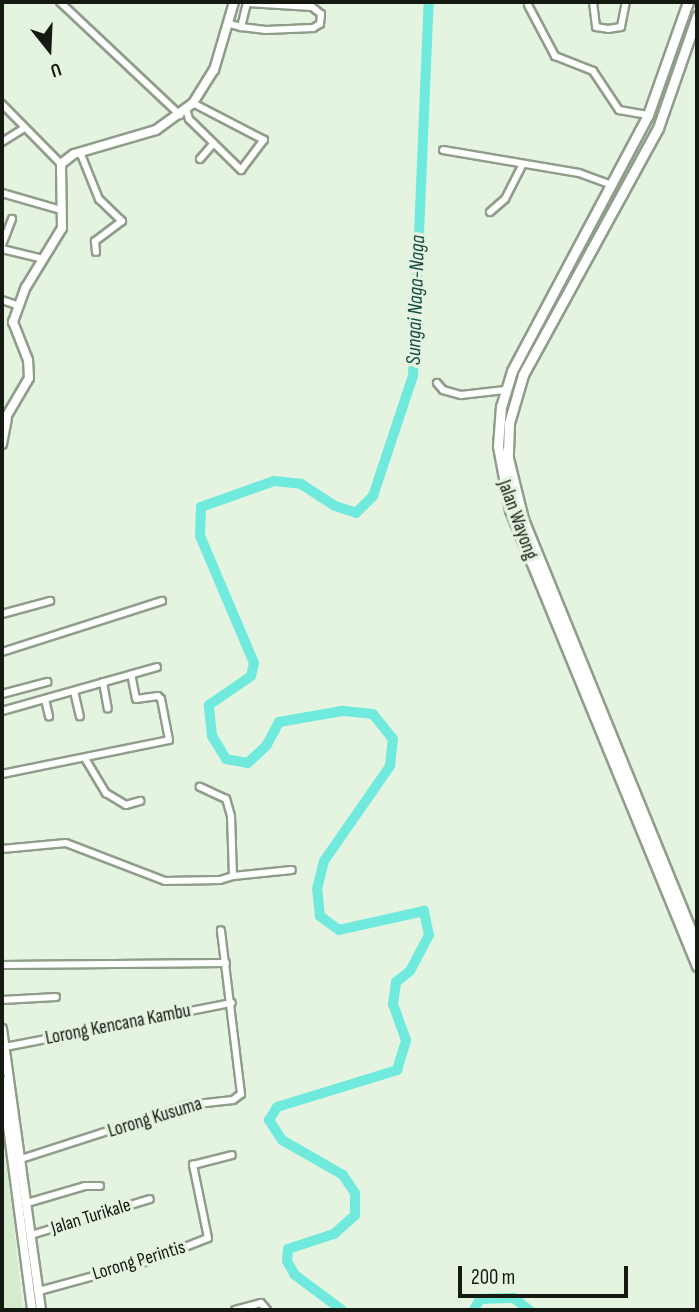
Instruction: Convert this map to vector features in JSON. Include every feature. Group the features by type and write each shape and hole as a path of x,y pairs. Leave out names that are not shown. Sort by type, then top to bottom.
{"main road":[{"name":"Jalan Wayong","path":"688,2 663,82 648,115 505,390 498,451 510,510 697,966"},
{"name":"Jalan Wayong","path":"697,16 675,87 634,174 523,375 509,423 508,458 523,519 697,945"},
{"path":"663,82 675,87"}],"street":[{"path":"60,2 183,112 241,170 264,140 193,103"},
{"path":"61,164 80,152 146,134 193,103 214,70 230,24 230,2"},
{"path":"593,2 596,27 616,29 621,27 626,2"},
{"path":"230,24 241,27 313,28 320,24 321,14 312,7 247,3 241,27"},
{"path":"528,5 555,56 593,71 619,110 648,115"},
{"path":"2,104 23,129 61,164 62,228 43,259 13,323 30,373 3,417 2,444"},
{"path":"2,142 23,129"},
{"path":"200,159 214,143"},
{"path":"443,150 579,173 611,185"},
{"path":"80,152 99,199 122,221 95,241 96,252"},
{"path":"490,212 505,199 523,164"},
{"path":"2,193 61,211"},
{"path":"12,219 2,247 43,259"},
{"path":"2,300 19,306"},
{"path":"437,383 443,390 461,395 505,390"},
{"path":"2,614 50,601"},
{"path":"2,652 162,601"},
{"path":"2,711 157,667"},
{"path":"2,774 86,760 169,740 161,699 158,696 136,699 131,674"},
{"path":"2,694 47,682"},
{"path":"103,682 108,709"},
{"path":"74,691 80,716"},
{"path":"45,699 49,717"},
{"path":"86,760 106,793 126,805 140,801"},
{"path":"200,787 228,802 233,876"},
{"path":"2,849 66,843 175,884 292,870"},
{"name":"Lorong Kusuma","path":"21,1158 188,1105 237,1098 242,1090 221,930"},
{"path":"2,964 226,963"},
{"path":"2,1000 56,997"},
{"name":"Lorong Kencana Kambu","path":"5,1047 232,1003"},
{"path":"2,1029 32,1310"},
{"path":"2,1081 21,1158 41,1310"},
{"name":"Lorong Perintis","path":"39,1291 149,1261 208,1238 193,1167 232,1155"},
{"path":"27,1203 85,1186 100,1186"},
{"name":"Jalan Turikale","path":"31,1235 150,1199"},
{"path":"235,1310 261,1303 267,1310"}],"shaded area":[{"path":"2,1138 10,1192 23,1310 2,1310"}],"waterway":[{"name":"Sungai Naga-Naga","path":"342,1310 295,1275 287,1261 288,1249 334,1234 355,1215 355,1193 343,1175 282,1140 269,1120 277,1107 397,1070 406,1040 393,1004 396,982 410,971 429,935 424,911 339,930 320,916 317,889 324,861 390,766 393,739 373,714 342,711 279,722 267,745 248,763 226,759 212,736 209,705 251,676 254,663 200,536 201,507 274,481 301,484 335,506 356,513 373,496 413,376 429,2"},
{"name":"Sungai Naga-Naga","path":"474,1310 480,1299 514,1298 529,1310"}]}
